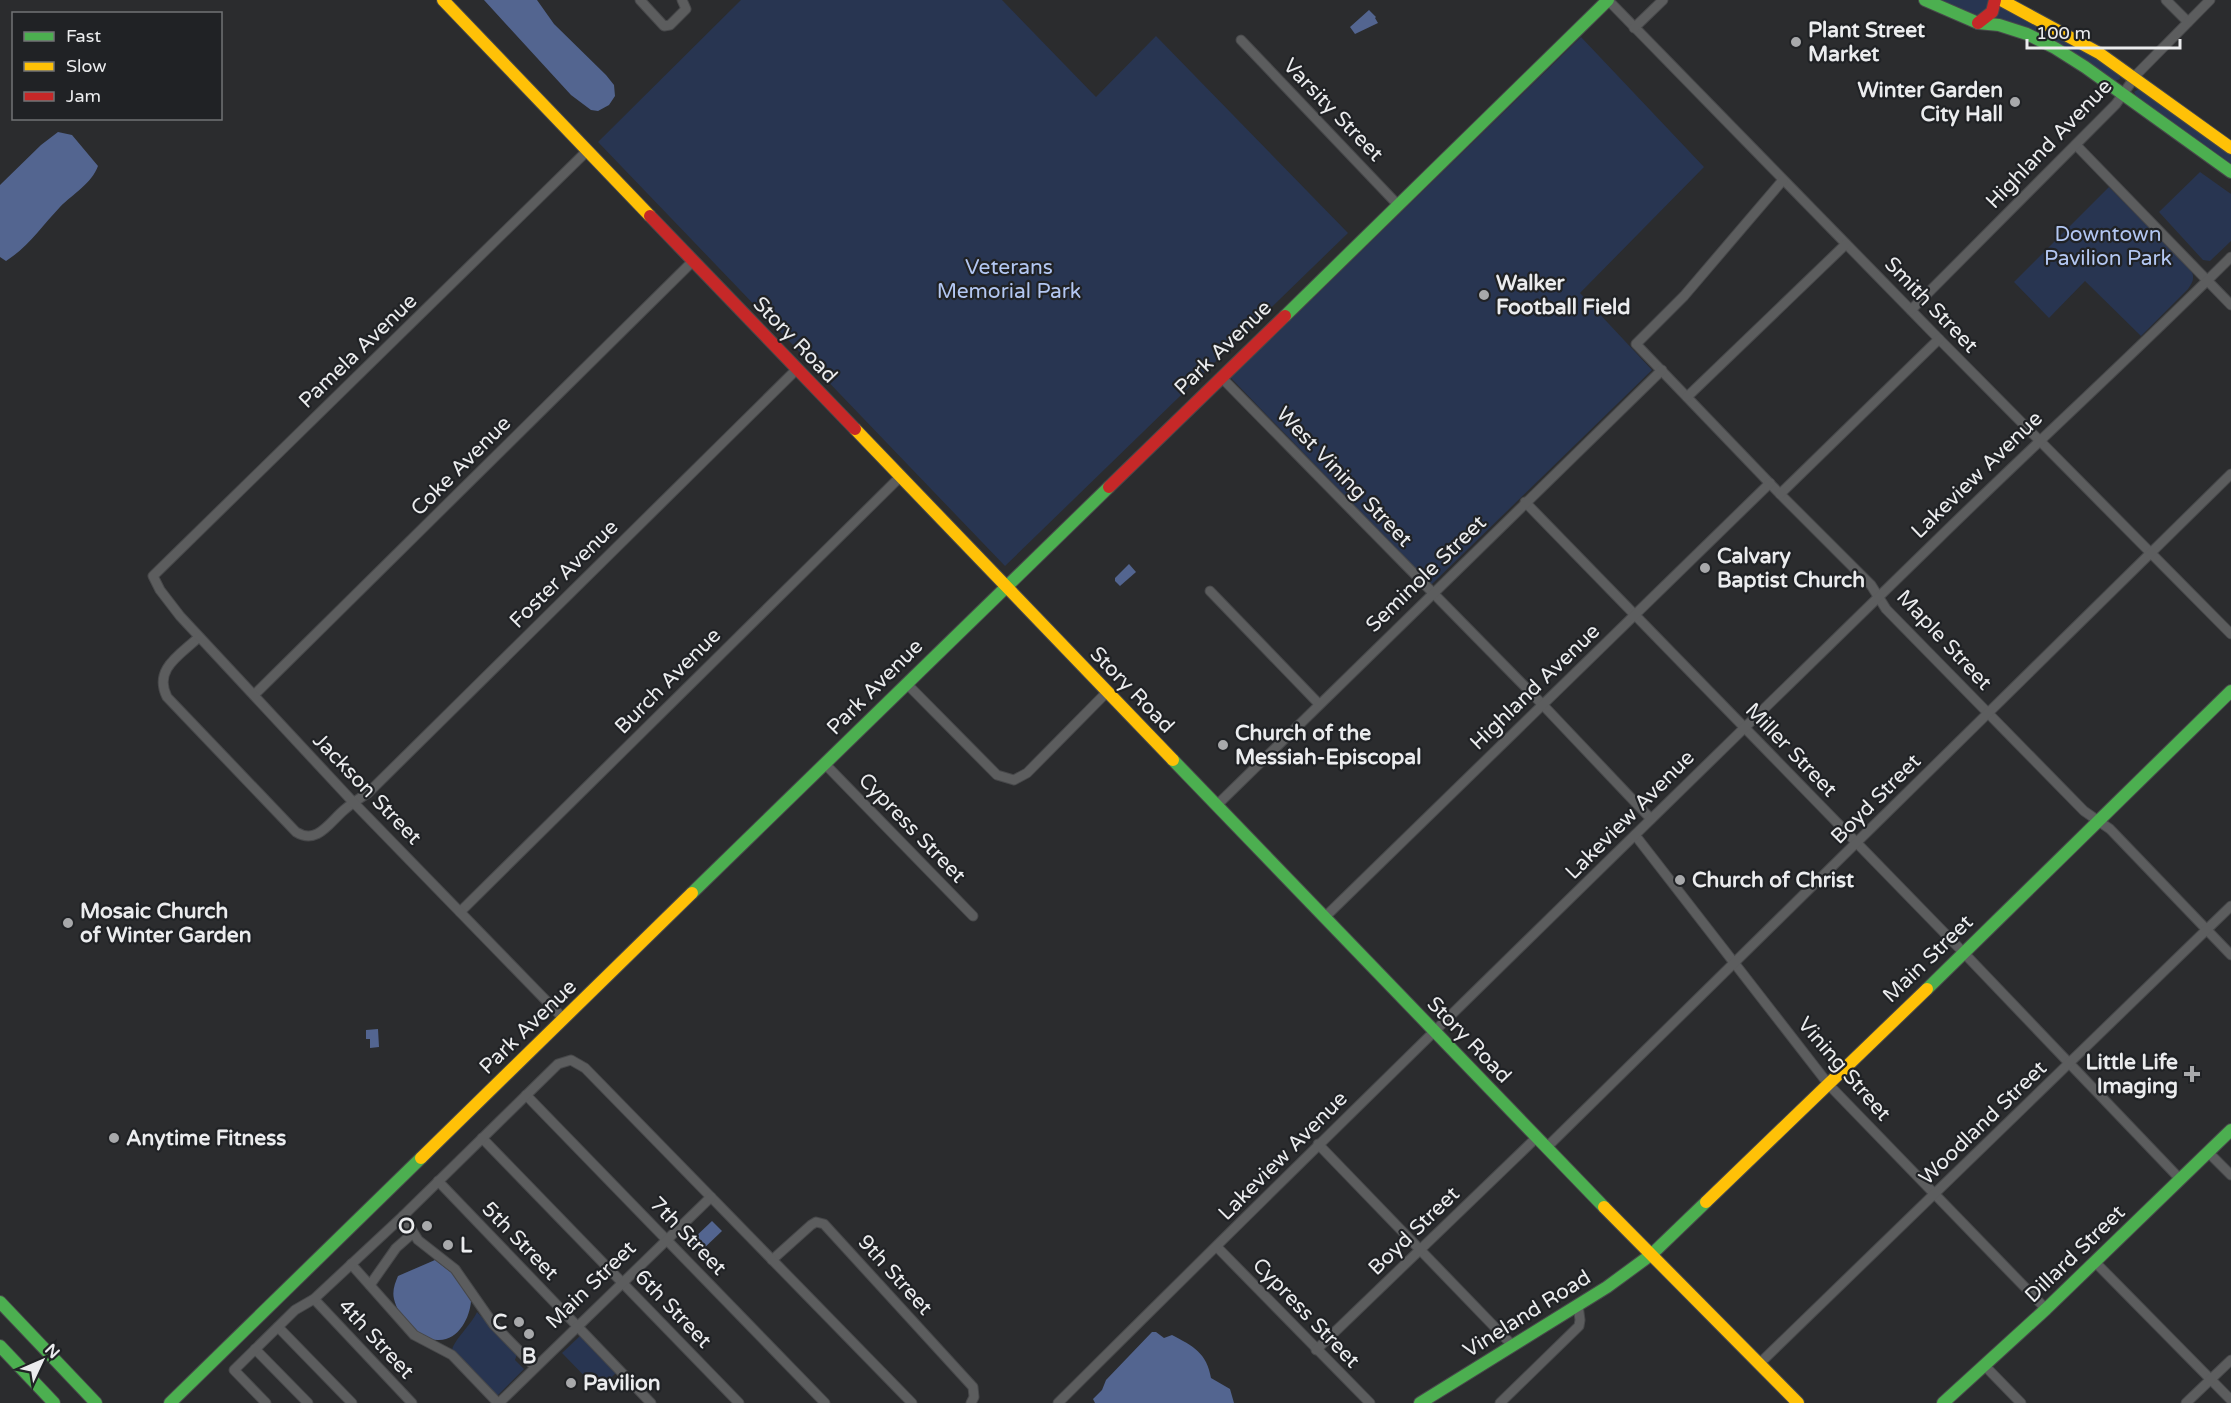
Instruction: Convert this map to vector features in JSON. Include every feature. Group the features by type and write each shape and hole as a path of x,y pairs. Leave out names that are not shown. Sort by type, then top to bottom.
{"main road":[{"name":"Story Road","path":"443,0 1536,1138 1798,1403"},
{"name":"Park Avenue","path":"170,1403 1608,0"},
{"path":"1925,0 1978,23 1999,25 2027,34 2085,67 2231,172"},
{"path":"1978,23 1992,12 1995,0"},
{"path":"2001,0 2075,39 2231,148"},
{"name":"Main Street","path":"1652,1254 1829,1085 2231,691"},
{"name":"Dillard Street","path":"1943,1403 2046,1309 2231,1130"},
{"name":"Vineland Road","path":"1420,1403 1624,1276 1652,1254"},
{"path":"0,1302 96,1403"},
{"path":"0,1346 54,1403"}],"street":[{"path":"640,0 664,26 670,26 686,9 681,0"},
{"name":"Smith Street","path":"1608,0 2231,634"},
{"path":"1634,28 1663,0"},
{"path":"2166,0 2188,22"},
{"name":"Highland Avenue","path":"1911,310 2116,104 2133,78 2210,0"},
{"name":"Varsity Street","path":"1241,40 1398,205"},
{"path":"2076,145 2231,305"},
{"name":"Pamela Avenue","path":"153,576 588,152"},
{"name":"Maple Street","path":"1783,180 1684,296 1636,344 1871,585 1886,609 2084,811 2110,829 2231,955"},
{"path":"1687,397 1846,244"},
{"name":"Lakeview Avenue","path":"1058,1403 1318,1144 1435,1033 2039,440 2231,257"},
{"name":"Coke Avenue","path":"254,696 693,261"},
{"path":"1780,494 1939,339"},
{"name":"Foster Avenue","path":"199,637 167,668 162,676 162,687 167,697 296,832 304,837 322,832 354,802 368,793 796,369"},
{"name":"Seminole Street","path":"1217,805 1662,370"},
{"name":"West Vining Street","path":"1221,377 1542,704"},
{"name":"Boyd Street","path":"1546,1148 2231,474"},
{"name":"Burch Avenue","path":"460,912 900,477"},
{"name":"Highland Avenue","path":"1325,917 1770,483"},
{"name":"Miller Street","path":"1525,502 1963,952 2180,1179"},
{"name":"Jackson Street","path":"153,576 166,599 199,637 354,802 564,1019"},
{"path":"1210,591 1319,704"},
{"path":"906,683 997,775 1014,780 1027,773 1107,692"},
{"path":"1542,704 1651,819"},
{"name":"Cypress Street","path":"825,764 973,916"},
{"name":"Vining Street","path":"1635,835 1829,1085 2046,1309"},
{"name":"Woodland Street","path":"1760,1364 2231,906"},
{"path":"266,1403 234,1370 295,1310 314,1299 403,1216 558,1064 571,1060 579,1063 912,1403"},
{"name":"7th Street","path":"526,1095 825,1403"},
{"name":"6th Street","path":"482,1138 739,1403"},
{"name":"Boyd Street","path":"1316,1350 1536,1138"},
{"path":"1318,1144 1513,1346"},
{"path":"2208,1152 2231,1175"},
{"name":"5th Street","path":"438,1181 651,1403"},
{"name":"Main Street","path":"499,1403 711,1197"},
{"path":"403,1216 412,1233 455,1269 494,1325 535,1367"},
{"name":"9th Street","path":"772,1260 811,1225 816,1222 824,1224 973,1387 974,1397 971,1403"},
{"path":"370,1285 396,1248 412,1233"},
{"name":"Cypress Street","path":"1217,1247 1370,1403"},
{"path":"2095,1262 2231,1400"},
{"path":"351,1264 414,1335 452,1355 499,1403"},
{"name":"4th Street","path":"314,1299 412,1403"},
{"path":"1500,1403 1579,1326 1578,1305"},
{"path":"278,1327 352,1403"},
{"path":"255,1349 308,1403"},
{"path":"2186,1403 2231,1360"},
{"path":"1984,1365 2020,1403"}],"green space":[{"name":"Veterans Memorial Park","path":"741,0 1002,0 1096,97 1156,36 1348,233 1005,566 598,142"},
{"path":"1938,0 1990,0 1990,6 1978,16"},
{"path":"2001,4 2037,20 2119,74 2120,79 2115,81 1995,18"},
{"path":"1581,37 1704,167 1580,293 1652,370 1431,585 1231,378"},
{"path":"2139,89 2231,151 2231,166 2137,97 2134,92"},
{"path":"2200,172 2231,194 2231,241 2210,261 2203,260 2159,212"},
{"name":"Downtown Pavilion Park","path":"2109,187 2191,270 2193,275 2188,289 2141,336 2085,281 2049,318 2014,282"},
{"path":"477,1312 517,1354 515,1360 524,1369 497,1396 452,1350"},
{"path":"580,1336 616,1373 598,1390 562,1353"}],"shaded area":[{"path":"484,0 537,0 554,24 614,85 615,96 609,105 598,111 591,110 571,95"},
{"path":"1369,10 1378,23 1355,34 1350,27"},
{"path":"58,132 72,135 98,166 87,183 60,207 28,243 6,261 0,257 0,185 41,145"},
{"path":"1129,564 1136,572 1120,586 1115,578"},
{"path":"378,1029 379,1047 370,1048 370,1039 366,1039 366,1030"},
{"path":"712,1221 722,1231 701,1251 691,1241"},
{"path":"435,1260 457,1277 471,1301 466,1320 458,1332 439,1340 424,1337 410,1327 396,1306 393,1296 398,1276"},
{"path":"1152,1332 1164,1338 1172,1335 1198,1351 1206,1362 1211,1378 1230,1389 1234,1403 1095,1403 1093,1399 1102,1390 1106,1380"}],"traffic: fast":[{"path":"1285,316 1608,0"},
{"path":"1925,0 1978,23 1999,25 2027,34 2055,48 2231,172"},
{"path":"692,893 1109,487"},
{"path":"1927,989 2231,691"},
{"path":"1173,760 1604,1207"},
{"path":"1943,1403 2046,1309 2231,1130"},
{"path":"170,1403 421,1158"},
{"path":"1420,1403 1607,1287 1652,1254 1706,1202"},
{"path":"0,1302 96,1403"},
{"path":"0,1346 54,1403"}],"traffic: slow":[{"path":"443,0 650,216"},
{"path":"2001,0 2099,53 2231,148"},
{"path":"855,429 1173,760"},
{"path":"421,1158 692,893"},
{"path":"1706,1202 1927,989"},
{"path":"1604,1207 1798,1403"}],"traffic: jam":[{"path":"1978,23 1992,12 1995,0"},
{"path":"650,216 855,429"},
{"path":"1109,487 1285,316"}],"place":[{"name":"Plant Street Market","path":"1796,42"},
{"name":"Winter Garden City Hall","path":"2015,102"},
{"name":"Walker Football Field","path":"1484,295"},
{"name":"Calvary Baptist Church","path":"1705,568"},
{"name":"Church of the Messiah-Episcopal","path":"1223,745"},
{"name":"Church of Christ","path":"1680,880"},
{"name":"Mosaic Church of Winter Garden","path":"68,923"},
{"name":"Little Life Imaging","path":"2192,1074"},
{"name":"Anytime Fitness","path":"114,1138"},
{"name":"O","path":"427,1226"},
{"name":"L","path":"448,1245"},
{"name":"C","path":"519,1322"},
{"name":"B","path":"529,1334"},
{"name":"Pavilion","path":"571,1383"}]}
